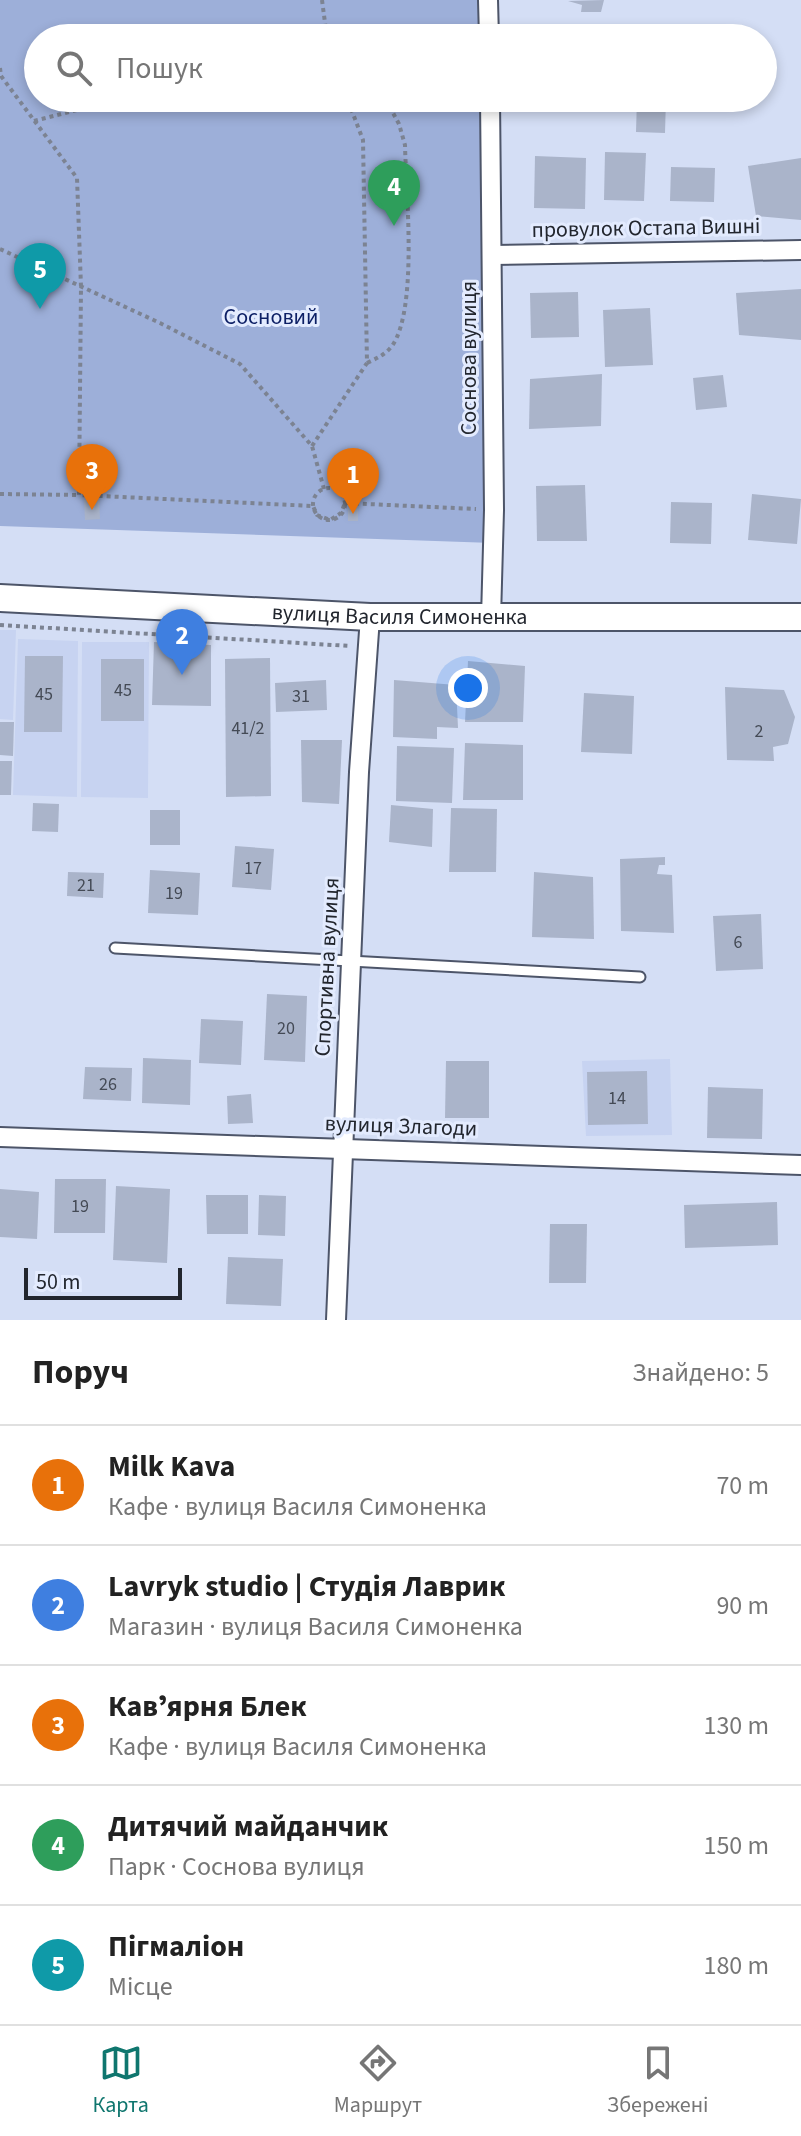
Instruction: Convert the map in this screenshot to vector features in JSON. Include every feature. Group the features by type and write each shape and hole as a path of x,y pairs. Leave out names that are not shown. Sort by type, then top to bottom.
{"street":[{"path":"488,0 489,24"},
{"name":"Соснова вулиця","path":"490,112 494,510 491,618"},
{"name":"провулок Остапа Вишні","path":"492,255 801,250"},
{"name":"вулиця Василя Симоненка","path":"0,598 370,617 801,617"},
{"name":"Спортивна вулиця","path":"336,1320 370,617"},
{"name":"вулиця Злагоди","path":"0,1137 801,1165"}],"lane":[{"path":"115,948 640,977"}],"path":[{"path":"322,0 325,24"},
{"path":"0,68 1,76 24,107"},
{"path":"27,112 77,178 81,287 79,495"},
{"path":"34,121 69,112"},
{"path":"352,112 363,140 367,363"},
{"path":"312,446 367,363 385,355 394,343 407,304 405,145 391,112"},
{"path":"0,249 240,364 312,446 324,489"},
{"path":"324,489 338,491 345,503 337,517 320,517 313,506 315,495 324,489"},
{"path":"0,494 313,506"},
{"path":"345,503 494,510"},
{"path":"0,625 368,647"}],"shaded area":[{"path":"0,630 16,630 13,720 0,719"},
{"path":"18,639 78,641 77,797 13,795"},
{"path":"82,642 149,642 148,798 81,797"},
{"path":"670,1059 672,1135 586,1136 582,1061"}],"green space":[{"name":"Сосновий","path":"0,0 488,0 488,24 24,24 24,112 489,112 493,543 0,526"}],"building":[{"path":"604,0 601,12 581,12 582,5 568,1"},
{"path":"637,112 666,112 665,133 636,132"},
{"path":"605,152 646,153 644,201 604,200"},
{"path":"535,156 586,158 585,209 534,208"},
{"path":"801,158 801,220 756,216 748,166"},
{"path":"671,167 715,168 714,202 670,201"},
{"path":"801,289 801,340 739,335 736,293"},
{"path":"578,292 579,337 531,338 530,293"},
{"path":"650,308 653,365 605,367 603,310"},
{"path":"602,374 601,426 529,429 530,379"},
{"path":"723,375 727,407 696,410 693,378"},
{"path":"585,485 587,541 537,541 536,486"},
{"path":"752,494 801,499 797,544 748,540"},
{"path":"99,499 100,519 85,520 84,500"},
{"path":"671,502 712,503 711,544 670,543"},
{"path":"348,508 358,508 358,521 348,521"},
{"path":"154,642 211,645 211,706 152,705"},
{"path":"25,656 63,656 62,732 24,732"},
{"path":"270,658 271,796 226,797 225,659"},
{"path":"101,659 144,659 144,721 101,721"},
{"path":"468,661 525,666 523,722 465,722"},
{"path":"326,680 327,710 276,712 275,683"},
{"path":"394,680 456,685 458,728 437,727 437,739 393,737"},
{"path":"725,687 784,690 795,717 788,744 773,747 774,761 727,760"},
{"path":"584,693 634,696 632,754 581,752"},
{"path":"0,722 14,722 13,756 0,755"},
{"path":"301,740 342,740 339,804 302,802"},
{"path":"465,743 523,745 523,800 463,800"},
{"path":"397,746 454,748 452,803 396,801"},
{"path":"0,761 12,761 11,795 0,795"},
{"path":"33,803 59,804 58,832 32,831"},
{"path":"391,805 433,809 432,847 389,842"},
{"path":"451,808 497,809 496,872 449,872"},
{"path":"150,810 180,810 180,845 150,845"},
{"path":"235,846 274,849 271,890 232,887"},
{"path":"665,857 665,865 659,865 657,874 672,875 674,933 621,931 620,859"},
{"path":"150,870 200,873 198,915 148,913"},
{"path":"68,872 104,873 103,898 67,896"},
{"path":"534,872 593,877 594,939 532,937"},
{"path":"761,914 763,969 716,971 713,916"},
{"path":"267,994 307,996 305,1062 264,1060"},
{"path":"201,1019 243,1021 241,1065 199,1063"},
{"path":"143,1058 191,1060 190,1105 142,1103"},
{"path":"446,1061 489,1061 489,1118 445,1118"},
{"path":"85,1067 132,1068 131,1101 83,1099"},
{"path":"647,1071 648,1124 588,1125 587,1072"},
{"path":"708,1087 763,1089 762,1139 707,1138"},
{"path":"251,1094 253,1123 228,1124 227,1096"},
{"path":"55,1179 106,1179 105,1233 54,1233"},
{"path":"116,1186 170,1189 167,1263 113,1260"},
{"path":"0,1189 39,1192 37,1239 0,1237"},
{"path":"206,1195 248,1195 248,1234 207,1234"},
{"path":"259,1195 286,1196 285,1236 258,1235"},
{"path":"777,1202 778,1245 685,1248 684,1205"},
{"path":"550,1224 587,1224 586,1283 549,1283"},
{"path":"228,1257 283,1259 281,1306 226,1304"}],"place":[{"name":"Дитячий майданчик","path":"394,226"},
{"name":"Пігмаліон","path":"40,309"},
{"name":"Кавʼярня Блек","path":"92,510"},
{"name":"Milk Kava","path":"353,514"},
{"name":"Lavryk studio | Студія Лаврик","path":"182,675"}]}
